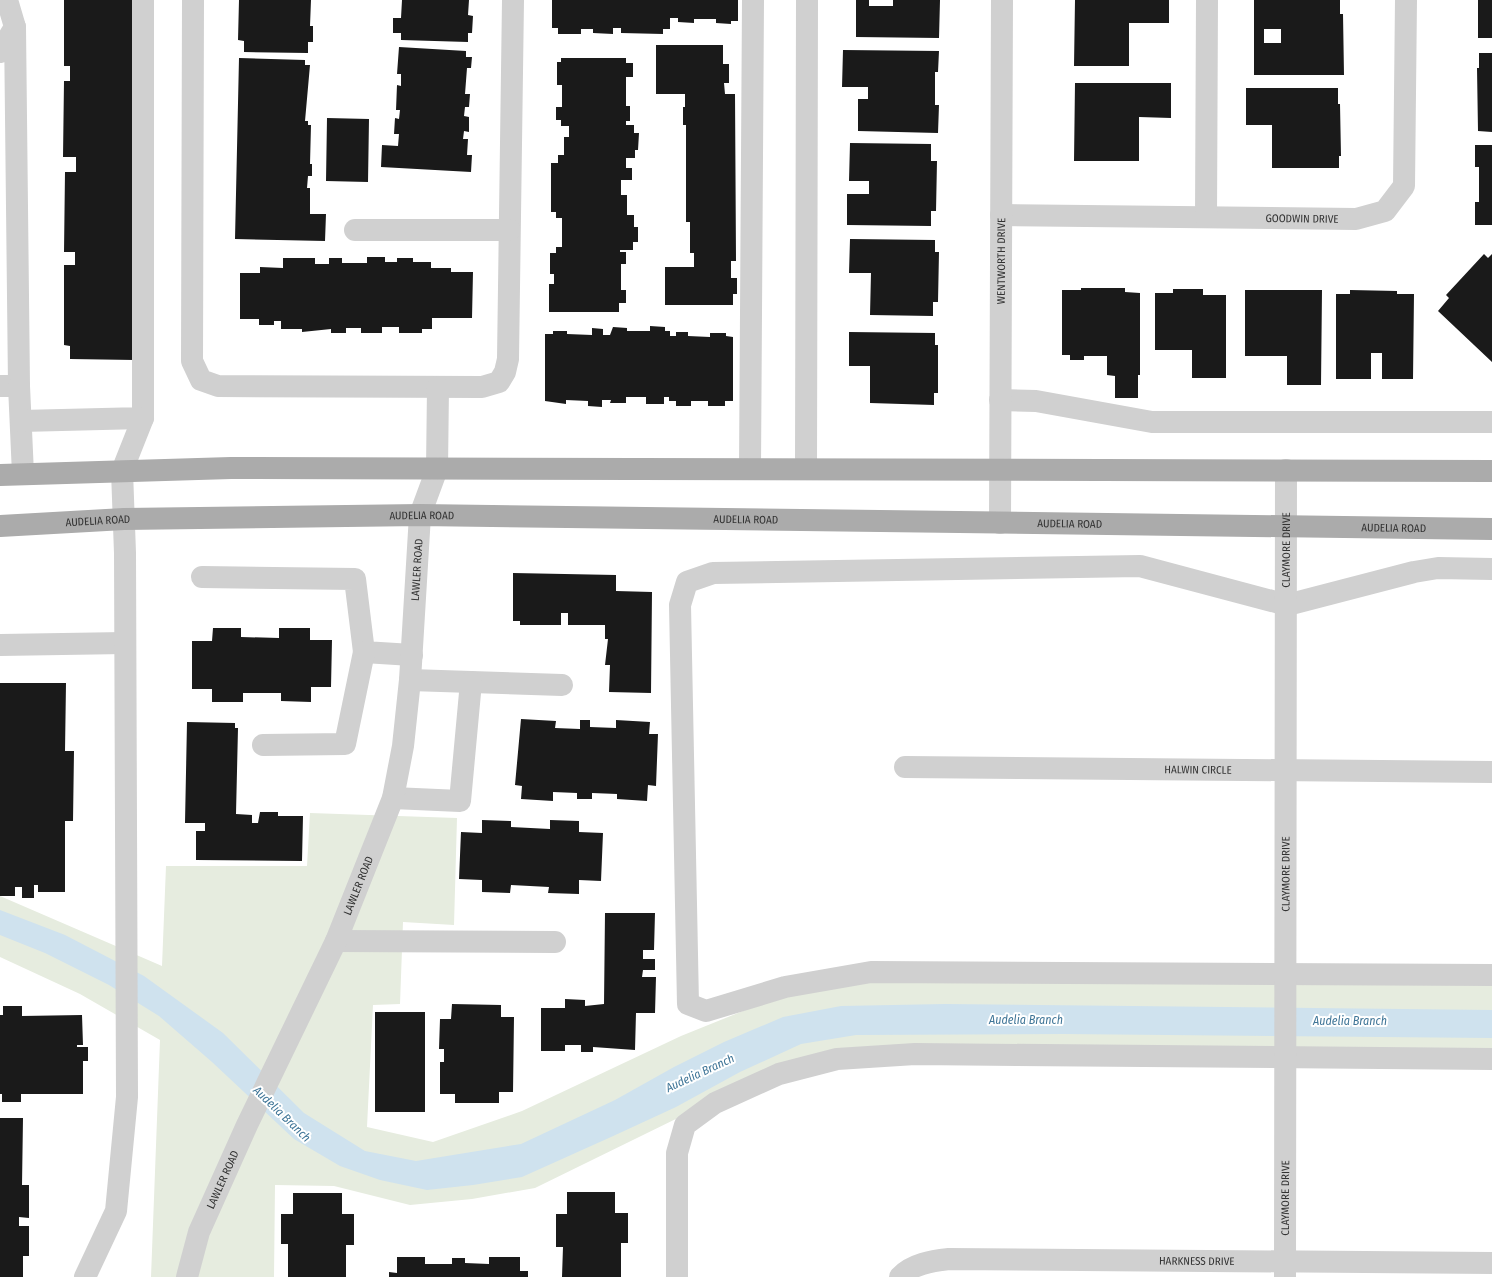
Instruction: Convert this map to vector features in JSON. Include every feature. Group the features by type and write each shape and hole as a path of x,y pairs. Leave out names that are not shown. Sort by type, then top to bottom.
{"main road":[{"path":"0,475 122,470 231,468 1492,471"},
{"name":"AUDELIA ROAD","path":"0,526 124,519 420,515 1492,529"}],"street":[{"path":"7,0 15,26 10,386 21,421 23,474"},
{"path":"85,1277 116,1211 127,1097 124,519 122,470 143,418 143,0"},
{"path":"193,0 192,361 201,380 218,386 482,386 499,382 505,372 508,358 513,0"},
{"path":"750,469 753,0"},
{"path":"806,469 807,0"},
{"name":"WENTWORTH DRIVE","path":"1000,523 1002,0"},
{"path":"1206,217 1207,0"},
{"name":"GOODWIN DRIVE","path":"1001,215 1356,219 1385,211 1404,186 1406,0"},
{"path":"0,52 15,26"},
{"path":"355,230 509,230"},
{"name":"LAWLER ROAD","path":"187,1277 199,1232 275,1065 336,941 393,798 403,746 410,680 420,515 437,468 438,386"},
{"path":"1000,400 1036,401 1152,422 1492,422"},
{"path":"21,421 143,418"},
{"name":"CLAYMORE DRIVE","path":"1285,1269 1286,470"},
{"path":"1492,569 1438,568 1414,572 1287,605 1140,566 714,573 687,582 680,605 688,1004 706,1012 784,987 872,972 1492,975"},
{"path":"202,577 355,579 364,652 345,744 263,745"},
{"path":"0,645 125,649"},
{"path":"364,652 412,655"},
{"path":"410,680 562,685"},
{"path":"393,798 460,801 471,682"},
{"name":"HALWIN CIRCLE","path":"905,767 1286,769 1492,772"},
{"path":"336,941 555,942"},
{"path":"677,1277 677,1153 685,1125 715,1103 779,1074 837,1059 915,1054 1286,1051 1492,1059"},
{"name":"HARKNESS DRIVE","path":"902,1275 925,1262 949,1259 1082,1269 1488,1267"}],"shaded area":[{"path":"310,813 457,818 454,925 403,922 400,1004 373,1005 367,1127 433,1142 522,1111 681,1036 785,994 871,980 1492,983 1492,1057 861,1056 739,1088 535,1188 472,1199 410,1205 334,1186 275,1185 274,1277 151,1277 160,1040 80,994 0,957 0,896 162,966 166,866 307,866"}],"water":[{"name":"Audelia Branch","path":"0,910 65,935 144,976 223,1033 304,1113 365,1151 416,1161 521,1144 615,1100 674,1067 724,1042 783,1017 841,1006 945,1004 1492,1010 1492,1038 1063,1034 856,1035 801,1044 740,1072 676,1107 522,1177 473,1185 427,1190 380,1180 340,1166 294,1139 212,1062 159,1016 109,985 45,953 0,935"}],"building":[{"path":"64,0 137,0 135,360 70,359 70,346 64,345 64,265 75,265 75,252 64,252 65,172 76,172 76,157 63,157 64,81 70,81 70,66 64,66"},
{"path":"239,0 311,0 310,26 313,26 313,42 308,42 308,53 244,52 244,41 238,40"},
{"path":"402,0 469,0 468,15 473,16 472,33 468,33 468,42 401,40 401,33 393,33 393,18 401,18"},
{"path":"552,0 738,0 738,21 731,21 731,24 716,23 716,19 694,19 694,23 678,22 678,18 670,18 670,29 663,29 663,34 621,33 621,28 613,28 613,34 593,33 593,29 581,29 581,34 558,34 558,28 552,28"},
{"path":"856,0 869,0 869,6 893,6 893,0 940,0 939,38 856,37"},
{"path":"1075,0 1169,0 1169,23 1129,23 1129,66 1074,66"},
{"path":"1254,0 1340,0 1340,14 1343,14 1344,75 1254,75","holes":["1264,29 1281,29 1281,43 1264,43"]},
{"path":"1478,0 1492,0 1492,38 1478,38"},
{"path":"656,45 723,45 723,64 729,64 729,83 724,83 725,94 735,94 736,261 731,261 731,278 737,278 737,294 733,294 733,305 665,305 665,267 694,267 694,253 690,253 690,222 686,222 686,125 683,125 685,94 656,94"},
{"path":"399,47 466,51 466,57 472,57 471,68 467,68 465,94 470,94 469,107 465,107 464,116 469,117 469,132 464,131 463,139 468,139 467,155 472,155 471,172 381,167 382,145 398,146 399,134 394,134 395,118 399,119 400,110 396,110 397,85 401,86 401,74 397,74"},
{"path":"843,50 939,51 938,72 935,72 935,105 939,105 938,133 858,131 858,99 868,99 868,87 842,87"},
{"path":"1479,53 1492,53 1492,132 1478,131 1477,68 1479,68"},
{"path":"239,58 305,60 305,65 310,65 305,121 308,121 308,125 311,125 310,164 312,164 312,176 308,176 307,188 310,188 310,214 326,214 325,241 235,239"},
{"path":"561,58 626,58 626,63 633,63 633,77 626,77 626,106 630,106 630,121 626,121 626,125 634,125 634,133 639,133 638,150 635,150 635,158 626,158 626,168 632,168 632,180 621,180 621,195 627,195 627,215 634,215 634,227 638,227 638,242 633,242 633,250 620,250 620,252 626,252 626,264 621,264 621,290 626,290 626,303 619,303 619,312 549,312 549,284 554,284 554,274 550,274 550,253 556,253 556,247 562,247 562,218 556,218 556,212 551,212 551,163 558,163 558,155 564,155 564,137 569,137 569,126 561,126 561,120 556,120 556,107 562,107 562,85 557,85 557,62 561,62"},
{"path":"1075,83 1171,83 1171,118 1139,117 1139,161 1074,161"},
{"path":"1246,88 1338,88 1338,104 1340,104 1341,156 1339,156 1339,168 1272,168 1272,125 1246,125"},
{"path":"327,118 369,119 368,182 326,181"},
{"path":"850,143 931,144 931,161 937,161 936,211 931,211 931,226 847,225 847,194 869,194 869,181 849,181"},
{"path":"1475,145 1492,145 1492,225 1475,225 1475,202 1479,202 1479,167 1475,167"},
{"path":"850,239 935,240 935,252 939,252 938,302 933,302 933,316 870,315 871,273 849,273"},
{"path":"1484,254 1488,258 1492,254 1492,362 1438,311 1449,298 1446,295"},
{"path":"367,257 385,257 385,262 397,262 397,258 413,258 413,262 431,262 431,268 451,268 451,272 473,272 472,318 432,318 432,329 422,329 422,333 399,333 399,327 382,327 382,333 361,333 361,328 346,328 346,333 331,333 331,329 302,332 302,329 281,329 281,321 274,321 274,325 259,325 259,319 240,319 240,273 260,273 260,267 283,268 283,258 315,258 315,264 329,264 329,258 342,258 342,263 367,263"},
{"path":"1081,288 1125,288 1125,292 1140,293 1140,375 1138,375 1138,398 1115,398 1115,376 1107,375 1107,356 1084,356 1084,360 1070,360 1070,355 1062,355 1062,290 1081,290"},
{"path":"1173,289 1203,289 1203,295 1226,295 1226,378 1192,378 1192,350 1155,350 1155,293 1173,293"},
{"path":"1245,290 1322,290 1321,385 1287,385 1287,356 1245,356"},
{"path":"1350,290 1397,291 1397,294 1414,294 1413,379 1382,379 1382,353 1371,353 1371,379 1336,379 1336,294 1350,294"},
{"path":"650,326 665,327 665,331 670,331 670,336 676,336 676,332 688,332 688,336 710,337 710,333 726,333 726,336 733,337 733,401 725,401 725,406 708,406 708,401 691,401 691,406 676,406 676,401 669,401 669,397 664,397 664,404 646,404 646,397 626,397 626,403 610,403 611,400 602,400 602,407 588,406 588,401 566,400 566,404 545,401 545,334 553,334 553,331 567,331 567,334 592,335 592,328 603,329 603,335 610,335 613,327 627,328 627,331 650,331"},
{"path":"849,332 935,333 935,345 938,345 938,393 934,393 934,405 870,403 870,366 849,366"},
{"path":"513,573 616,575 616,591 652,592 651,693 609,692 610,665 605,665 608,639 605,639 605,625 568,625 568,613 561,613 561,625 520,625 520,621 513,621"},
{"path":"213,628 241,628 241,637 279,638 279,628 310,628 310,640 332,640 331,687 311,687 311,702 281,701 281,693 243,693 243,702 212,702 212,689 192,689 192,641 212,641"},
{"path":"0,683 66,683 65,751 74,751 73,821 65,821 65,892 38,892 38,885 34,885 34,898 22,898 22,887 15,887 15,896 0,896"},
{"path":"521,719 556,721 555,728 580,729 580,720 590,720 590,727 616,728 616,720 650,722 649,734 658,734 656,786 648,785 647,801 617,799 617,794 592,793 592,799 577,799 577,793 553,792 553,801 521,799 522,786 515,785"},
{"path":"187,722 235,723 235,728 238,728 236,814 252,815 252,823 258,823 260,812 278,812 278,816 303,816 302,861 196,860 196,831 205,831 205,823 185,823"},
{"path":"482,820 511,821 511,827 550,829 550,820 579,821 579,832 603,833 601,881 579,880 579,894 548,893 549,887 511,885 510,893 482,892 482,880 459,879 461,832 482,833"},
{"path":"605,913 655,913 654,950 643,950 643,959 655,959 655,970 643,970 642,977 656,977 655,1013 636,1013 635,1050 593,1047 593,1052 581,1052 581,1045 565,1045 565,1051 541,1051 541,1008 565,1008 565,999 585,1000 585,1006 604,1004"},
{"path":"452,1004 501,1005 501,1017 514,1017 513,1092 499,1092 499,1103 455,1103 455,1094 440,1094 440,1062 444,1062 444,1049 439,1049 440,1019 451,1019"},
{"path":"3,1006 22,1006 22,1016 82,1015 83,1045 77,1045 77,1047 88,1047 88,1061 83,1061 83,1094 21,1094 21,1102 2,1102 2,1094 0,1094 0,1015 3,1015"},
{"path":"375,1012 425,1012 425,1112 375,1112"},
{"path":"0,1118 23,1118 22,1185 29,1185 29,1218 19,1217 19,1226 29,1226 29,1256 23,1256 23,1277 0,1277"},
{"path":"567,1192 615,1192 615,1213 628,1213 628,1243 621,1243 621,1277 562,1277 563,1247 556,1247 556,1214 567,1214"},
{"path":"293,1193 342,1193 342,1214 354,1214 354,1245 346,1245 346,1277 288,1277 288,1244 281,1244 281,1214 293,1214"},
{"path":"397,1257 425,1257 425,1264 452,1264 452,1258 465,1258 465,1263 489,1264 489,1257 520,1257 520,1271 528,1271 528,1277 389,1277 389,1272 397,1273"}]}
